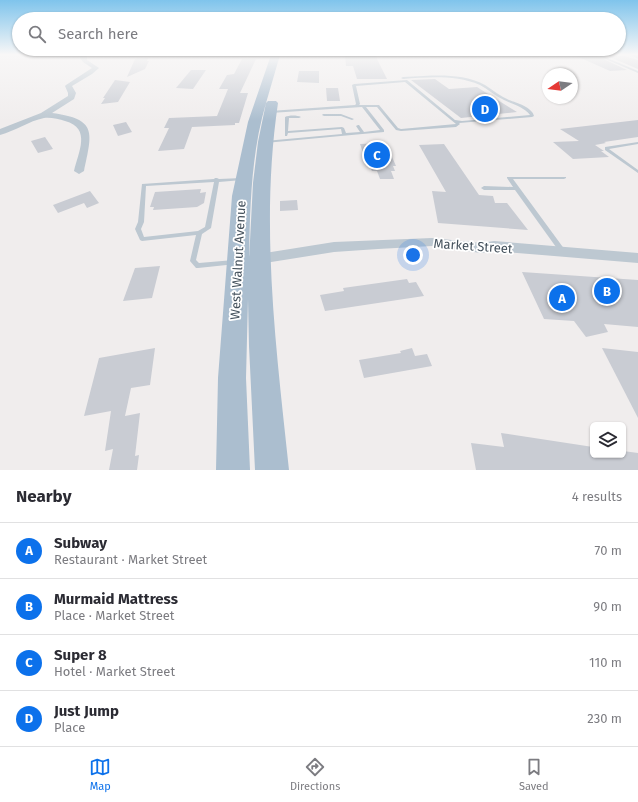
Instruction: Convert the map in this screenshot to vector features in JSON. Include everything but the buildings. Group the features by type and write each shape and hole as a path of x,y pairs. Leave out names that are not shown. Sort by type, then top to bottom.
{"main road":[{"name":"West Walnut Avenue","path":"272,77 264,112 265,142 261,183 259,279 262,346 272,470"},
{"name":"West Walnut Avenue","path":"234,470 232,378 237,262 244,179 250,140 264,112 277,77"}],"street":[{"path":"0,132 44,115 71,97 72,93 68,86 80,77"},
{"path":"44,115 65,118 82,126 86,134 86,141 80,171"},
{"name":"Market Street","path":"237,262 334,247 432,242 481,248 494,246 638,258"}],"lane":[{"path":"400,82 399,79 419,77"},
{"path":"452,77 482,85 532,114 532,116 462,122 455,121"},
{"path":"264,112 378,106 397,129 401,130 456,126 458,124 408,82 354,85 358,104 356,106"},
{"path":"265,142 383,131 363,106"},
{"path":"324,116 341,115 352,119"},
{"path":"286,140 288,117 299,117"},
{"path":"358,126 363,133"},
{"path":"287,132 342,128 345,135"},
{"path":"638,143 607,148 607,150 638,172"},
{"path":"563,252 509,178 564,178"},
{"path":"217,179 208,228 199,233 142,239 138,230 141,222 144,185 217,179 244,179"},
{"path":"484,188 517,189"},
{"path":"199,233 193,261 198,266 237,262"}],"place":[{"name":"Just Jump","path":"485,109"},
{"name":"Super 8","path":"377,155"},
{"name":"Murmaid Mattress","path":"607,291"},
{"name":"Subway","path":"562,298"}]}
